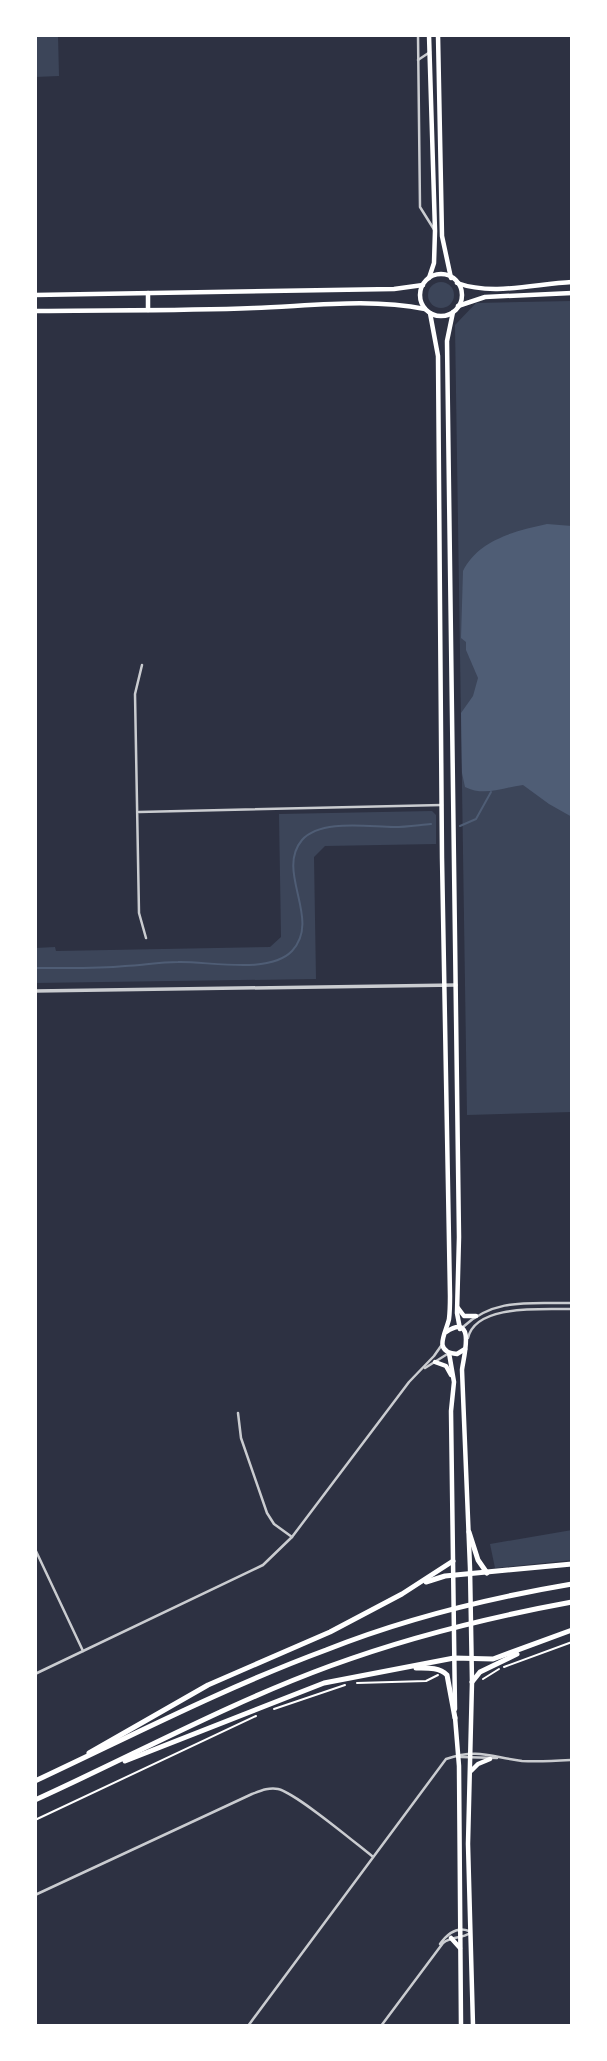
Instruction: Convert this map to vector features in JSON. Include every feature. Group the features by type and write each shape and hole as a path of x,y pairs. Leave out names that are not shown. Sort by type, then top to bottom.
{"highway":[{"path":"469,1532 478,1560 487,1573"},
{"path":"410,1590 453,1561"},
{"path":"65,1767 208,1685 330,1632 437,1578 572,1564"},
{"path":"35,1781 279,1668 378,1632 440,1614 572,1584"},
{"path":"35,1800 290,1681 383,1647 440,1631 572,1602"},
{"path":"90,1775 311,1687 454,1658 492,1659 572,1630"},
{"path":"471,1682 484,1670 555,1636"},
{"path":"406,1668 428,1668 445,1672 450,1681 455,1718"}],"main road":[{"path":"425,309 420,295 434,263 435,231 429,35"},
{"path":"438,35 442,236 451,278"},
{"path":"429,278 440,275 457,283 496,289 572,282"},
{"path":"457,283 461,296 453,312 447,341 459,1257 457,1308 460,1330 468,1340 462,1370 470,1574 468,1844 473,2026"},
{"path":"35,295 394,289 423,285"},
{"path":"148,293 148,310"},
{"path":"458,306 474,299 498,295 572,293"},
{"path":"35,311 368,304 425,309 440,316 453,312"},
{"path":"430,313 438,356 450,1296 442,1343 449,1353 454,1382 453,1575 461,2026"},
{"path":"443,806 453,805"},
{"path":"457,1308 464,1316 476,1316"},
{"path":"446,1332 460,1330"},
{"path":"449,1353 457,1354 466,1349"},
{"path":"435,1362 446,1366 454,1382"},
{"path":"470,1775 477,1765 490,1759"},
{"path":"453,1932 460,1922"},
{"path":"451,1938 460,1948"}],"street":[{"path":"418,35 420,207 435,231"},
{"path":"418,60 430,52"},
{"path":"142,665 135,694 139,913 146,938"},
{"path":"139,812 443,806"},
{"path":"35,991 456,985"},
{"path":"460,1330 476,1316 499,1306 572,1303"},
{"path":"468,1340 472,1328 495,1314 572,1309"},
{"path":"35,1674 263,1565 292,1537 408,1382 434,1356 442,1343"},
{"path":"420,1370 449,1353"},
{"path":"238,1413 242,1438 267,1513 274,1524 292,1537"},
{"path":"35,1549 83,1651"},
{"path":"470,1755 477,1752 499,1758 538,1762 572,1760"},
{"path":"248,2026 443,1761 470,1755 499,1758"},
{"path":"35,1895 251,1794 270,1788 281,1789 295,1798 372,1856"},
{"path":"381,2026 443,1940 460,1929 471,1932"},
{"path":"433,1956 451,1938 460,1938 471,1932"}],"path":[{"path":"481,1679 516,1662 572,1642"},
{"path":"352,1683 426,1681 441,1673"},
{"path":"270,1710 348,1684"},
{"path":"35,1820 264,1713"}],"shaded area":[{"path":"35,35 58,35 59,76 35,77"},
{"path":"441,282 450,286 454,295 450,304 441,308 432,304 428,295 432,286"},
{"path":"572,301 572,1112 467,1115 455,325 476,303"},
{"path":"547,524 572,526 572,817 523,785 487,791 472,790 465,787 462,773 461,713 473,696 478,678 466,650 466,642 461,638 463,571 470,560 488,544 510,534"},
{"path":"432,811 436,815 436,844 325,846 314,857 316,979 35,983 35,948 55,947 56,951 270,947 281,937 279,814"},
{"path":"572,1530 572,1560 495,1568 490,1544"}],"waterway":[{"path":"460,826 476,819 491,792"},
{"path":"35,968 102,968 178,962 238,965 269,963 292,951 300,938 301,910 293,866 295,853 302,840 310,833 333,827 431,824"}]}
